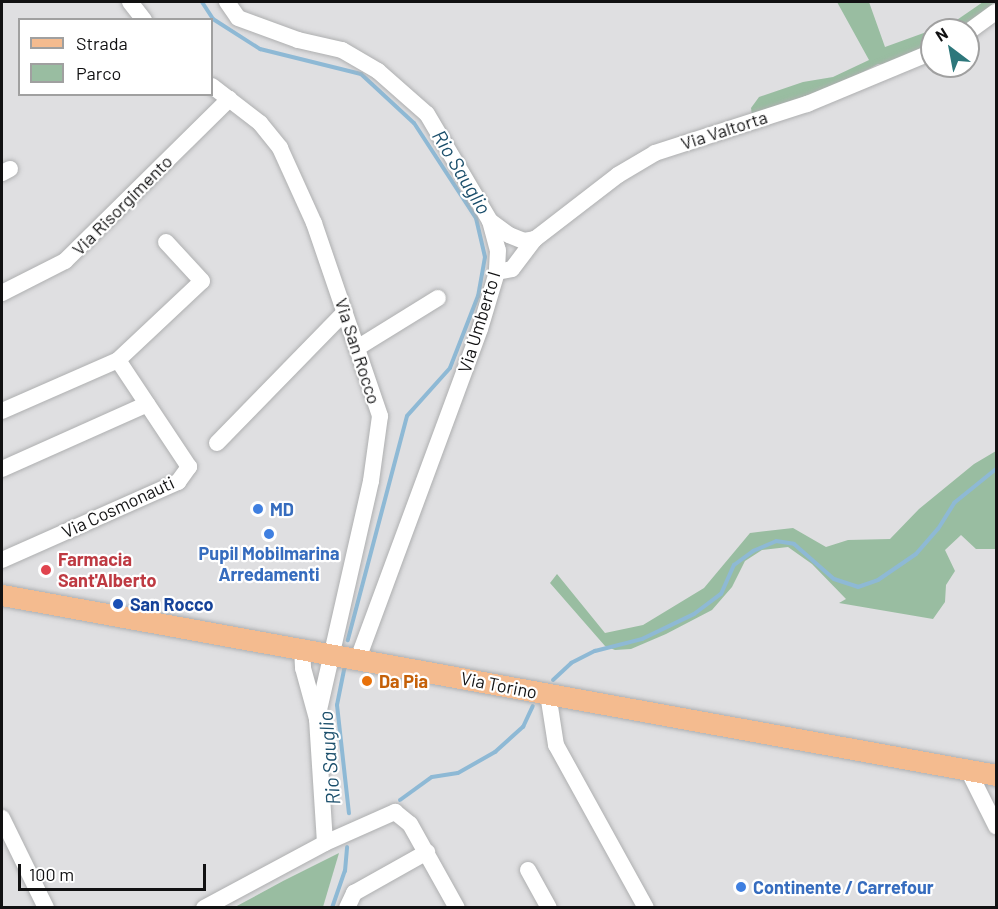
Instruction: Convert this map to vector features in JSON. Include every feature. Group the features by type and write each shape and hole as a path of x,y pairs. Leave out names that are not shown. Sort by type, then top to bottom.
{"main road":[{"name":"Via Torino","path":"2,595 333,653 996,775"}],"street":[{"path":"130,2 142,18"},
{"name":"Via Umberto I","path":"226,2 238,18 298,40 342,50 378,71 427,114 490,221 498,250 497,273 480,329 358,658"},
{"path":"980,23 996,12"},
{"name":"Via Valtorta","path":"497,273 512,268 535,239 618,175 655,153 807,104 920,57"},
{"name":"Via San Rocco","path":"213,87 260,123 280,148 314,224 380,416 371,481 317,719"},
{"name":"Via Risorgimento","path":"2,293 65,261 229,99"},
{"path":"490,221 509,235 524,241 535,239"},
{"path":"2,411 118,360 202,281 166,242"},
{"path":"357,348 438,298"},
{"path":"217,443 345,312"},
{"name":"Via Cosmonauti","path":"2,560 178,482 185,474 189,467 118,360"},
{"path":"2,469 147,404"},
{"path":"302,648 303,668 317,719 325,843"},
{"path":"548,694 556,745 646,908"},
{"path":"968,770 996,826"},
{"path":"204,908 325,843 396,812 410,824 457,908"},
{"path":"2,818 46,908"},
{"path":"347,908 354,893 427,852"},
{"path":"528,870 549,908"}],"green space":[{"path":"837,2 869,2 885,47 920,34 920,48 886,64 878,64 833,88 752,116 751,108 759,97 803,82 833,77 869,60"},
{"path":"983,2 996,4 976,18 960,18"},
{"path":"996,451 996,549 976,549 961,535 945,550 955,571 946,585 945,602 933,619 839,603 846,599 812,564 788,547 762,550 745,561 732,587 712,610 631,649 615,650 605,646 550,583 557,574 605,633 643,625 704,588 750,533 793,528 826,547 848,540 890,539 919,509 974,464"},
{"path":"339,853 323,907 235,907 283,881"}],"waterway":[{"name":"Rio Sauglio","path":"202,2 212,18"},
{"name":"Rio Sauglio","path":"213,19 260,49 361,74 414,123 476,218 485,257 478,296 450,368 407,416 348,640"},
{"path":"553,680 571,663 595,651 642,639 694,614 721,594 734,565 753,551 776,541 794,544 834,579 858,587 878,580 916,554 938,529 954,503 996,469"},
{"name":"Rio Sauglio","path":"345,665 337,705 349,813"},
{"path":"400,800 432,777 458,773 495,752 523,727 533,706"},
{"name":"Rio Sauglio","path":"332,908 345,871 347,847"}],"place":[{"name":"MD","path":"258,509"},
{"name":"Pupil Mobilmarina Arredamenti","path":"269,534"},
{"name":"Farmacia Sant'Alberto","path":"46,570"},
{"name":"San Rocco","path":"118,604"},
{"name":"Da Pia","path":"367,681"},
{"name":"Continente / Carrefour","path":"741,887"}]}
